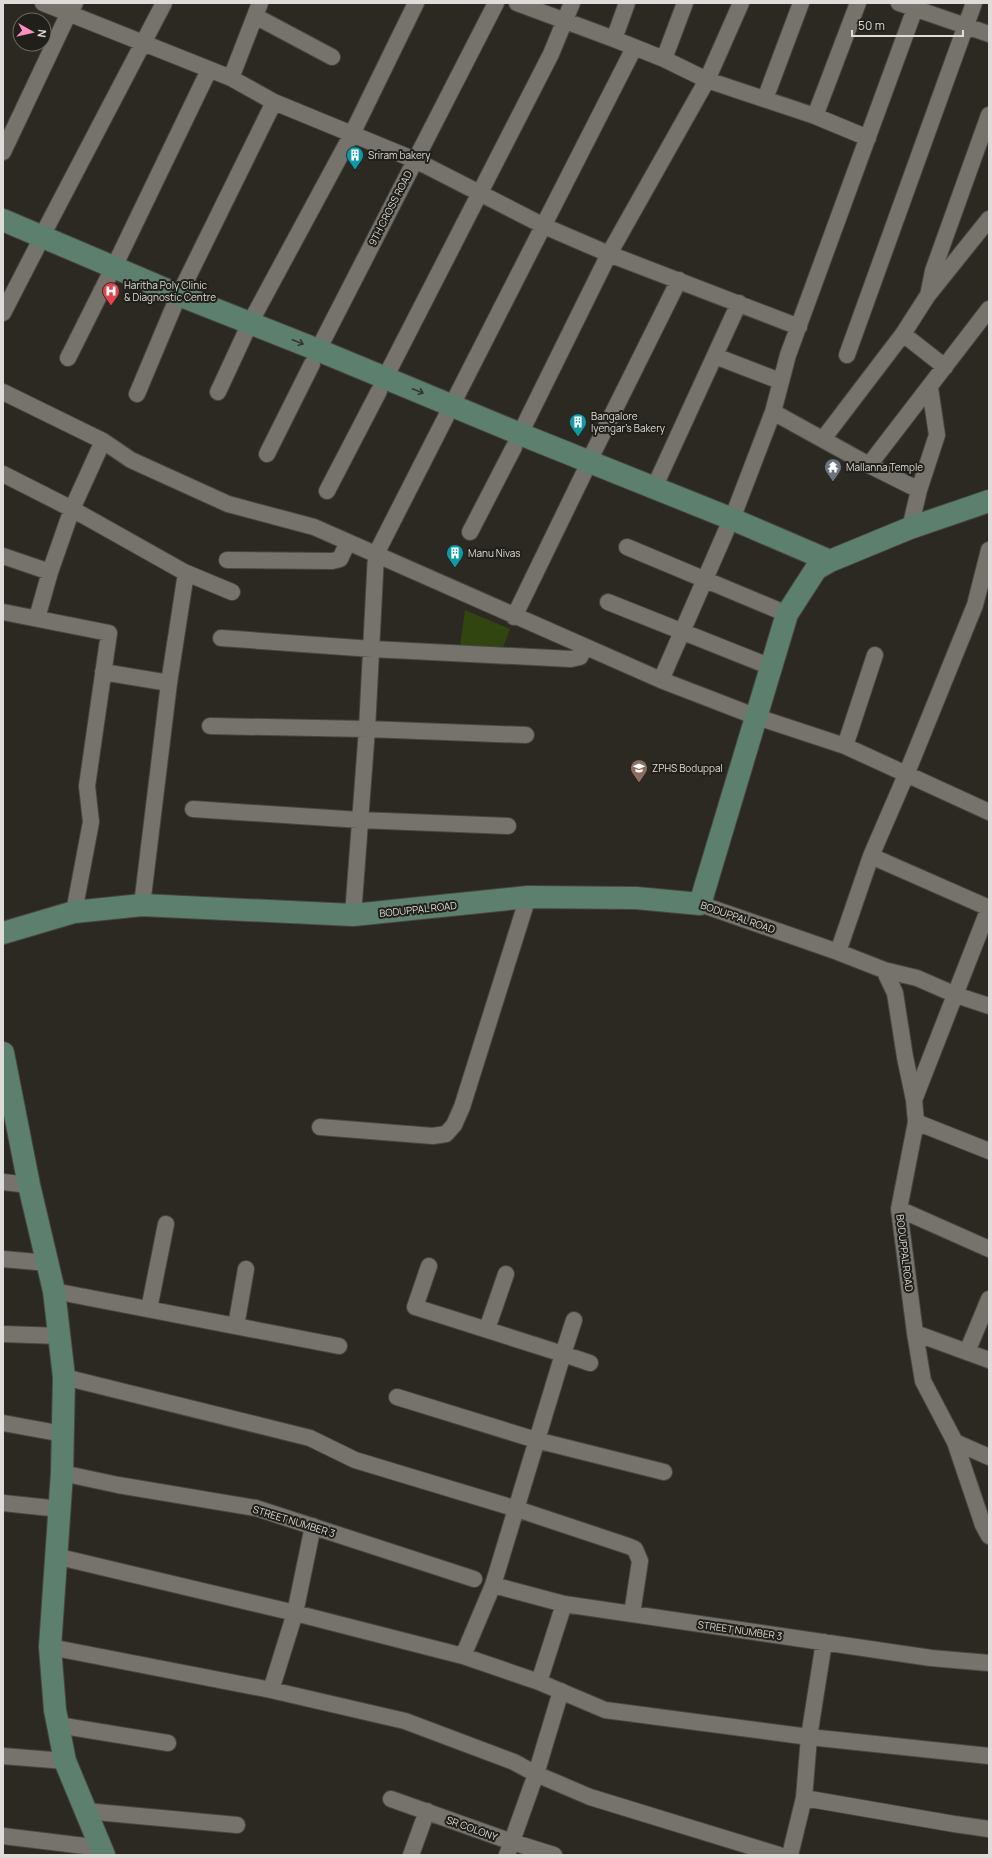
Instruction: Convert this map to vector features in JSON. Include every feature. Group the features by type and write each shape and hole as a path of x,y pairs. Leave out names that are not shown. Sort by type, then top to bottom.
{"street":[{"path":"43,3 72,8 143,42 231,78 274,102 415,160 544,226 609,254 799,327"},
{"path":"3,313 164,3"},
{"path":"218,392 248,329 352,134 416,3"},
{"name":"9TH CROSS ROAD","path":"267,454 496,3"},
{"path":"517,3 664,59 707,80 814,116 868,138"},
{"path":"327,491 551,54 566,21 572,3"},
{"path":"614,39 626,3"},
{"path":"664,59 685,3"},
{"path":"470,532 609,254 707,80 741,3"},
{"path":"765,99 801,3"},
{"path":"814,116 858,3"},
{"path":"899,3 916,6 965,27 989,34"},
{"path":"847,355 974,3"},
{"path":"661,680 729,525 774,412 780,381 916,6"},
{"path":"3,152 72,8"},
{"path":"231,78 257,10 332,57"},
{"path":"353,915 368,729 376,554 634,48"},
{"path":"68,358 111,273 209,70"},
{"path":"137,394 177,300 274,102"},
{"path":"928,295 933,270 989,115"},
{"path":"823,439 903,334 928,295 989,218"},
{"path":"3,220 40,242 111,273 517,440 729,525 823,565"},
{"path":"3,234 40,242"},
{"path":"514,617 679,280"},
{"path":"654,488 739,303"},
{"path":"869,465 930,388 989,309"},
{"path":"903,334 945,368"},
{"path":"715,356 780,381"},
{"path":"910,528 919,490 937,435 930,388"},
{"path":"3,392 103,441 131,460 228,504 314,527 514,617 661,680 757,717 844,746 989,812"},
{"path":"774,412 869,465 919,490"},
{"path":"37,618 50,572 72,509 103,441"},
{"path":"587,467 654,488 729,525"},
{"path":"3,474 72,509 184,572 232,592"},
{"path":"700,904 787,614 823,565 910,528 989,501"},
{"path":"226,560 332,561 340,559 348,542"},
{"path":"627,547 787,614"},
{"path":"838,952 871,856 906,775 975,605 989,550"},
{"path":"3,556 50,572"},
{"path":"142,905 169,683 186,573 184,572"},
{"path":"608,602 772,667"},
{"path":"3,612 109,633 87,786 91,822 74,912"},
{"path":"221,638 372,649 571,659 580,657 585,647"},
{"path":"844,746 875,655"},
{"path":"103,672 169,683"},
{"path":"210,726 368,729 526,735"},
{"path":"193,809 360,820 508,826"},
{"path":"871,856 989,908 956,996 914,1100"},
{"path":"320,1128 433,1136 446,1134 454,1124 462,1107 528,897"},
{"name":"BODUPPAL ROAD","path":"3,933 74,912 142,905 353,915 528,897 636,898 700,904 838,952 884,970 895,993 904,1057 914,1100 916,1122 899,1209 915,1333 923,1381 955,1442 983,1525 989,1536"},
{"path":"884,970 917,978 956,996 989,1006"},
{"path":"3,1053 29,1185 54,1291 64,1377 62,1473 55,1556 50,1647 58,1725 65,1761 102,1852"},
{"path":"916,1122 989,1151"},
{"path":"3,1182 29,1185"},
{"path":"899,1209 989,1249"},
{"path":"150,1309 166,1224"},
{"path":"3,1258 48,1263"},
{"path":"429,1266 415,1307 590,1363"},
{"path":"236,1326 246,1270"},
{"path":"487,1329 506,1274"},
{"path":"54,1291 339,1346"},
{"path":"967,1352 989,1299"},
{"path":"463,1656 493,1585 536,1440 574,1320"},
{"path":"915,1333 989,1360"},
{"path":"3,1334 60,1336"},
{"path":"64,1377 310,1438 355,1460 516,1509 635,1549 640,1561 632,1614"},
{"path":"397,1397 536,1440 664,1472"},
{"path":"3,1423 63,1434"},
{"path":"955,1442 989,1457"},
{"name":"STREET NUMBER 3","path":"62,1473 118,1485 256,1508 474,1579"},
{"path":"3,1503 60,1508"},
{"path":"271,1690 295,1613 313,1526"},
{"path":"55,1556 295,1613 463,1656 539,1682 605,1710 809,1737 989,1756"},
{"name":"STREET NUMBER 3","path":"493,1585 564,1604 931,1658 989,1663"},
{"path":"539,1682 564,1604"},
{"path":"790,1855 804,1798 809,1737 824,1642"},
{"path":"50,1647 271,1690 404,1721 514,1762 536,1774 590,1797 780,1855"},
{"path":"510,1849 536,1774 560,1691"},
{"path":"58,1725 168,1744"},
{"path":"3,1756 65,1761"},
{"path":"804,1798 946,1823 989,1828"},
{"name":"SR COLONY","path":"391,1799 427,1811 510,1849 554,1855"},
{"path":"85,1811 237,1824"},
{"path":"411,1855 427,1811"},
{"path":"3,1836 102,1852"}],"green space":[{"path":"465,610 510,629 502,650 460,646"}],"place":[{"name":"Sriram bakery","path":"355,170"},
{"name":"Haritha Poly Clinic & Diagnostic Centre","path":"111,306"},
{"name":"Bangalore Iyengar's Bakery","path":"578,437"},
{"name":"Mallanna Temple","path":"833,482"},
{"name":"Manu Nivas","path":"455,568"},
{"name":"ZPHS Boduppal","path":"639,783"}]}
